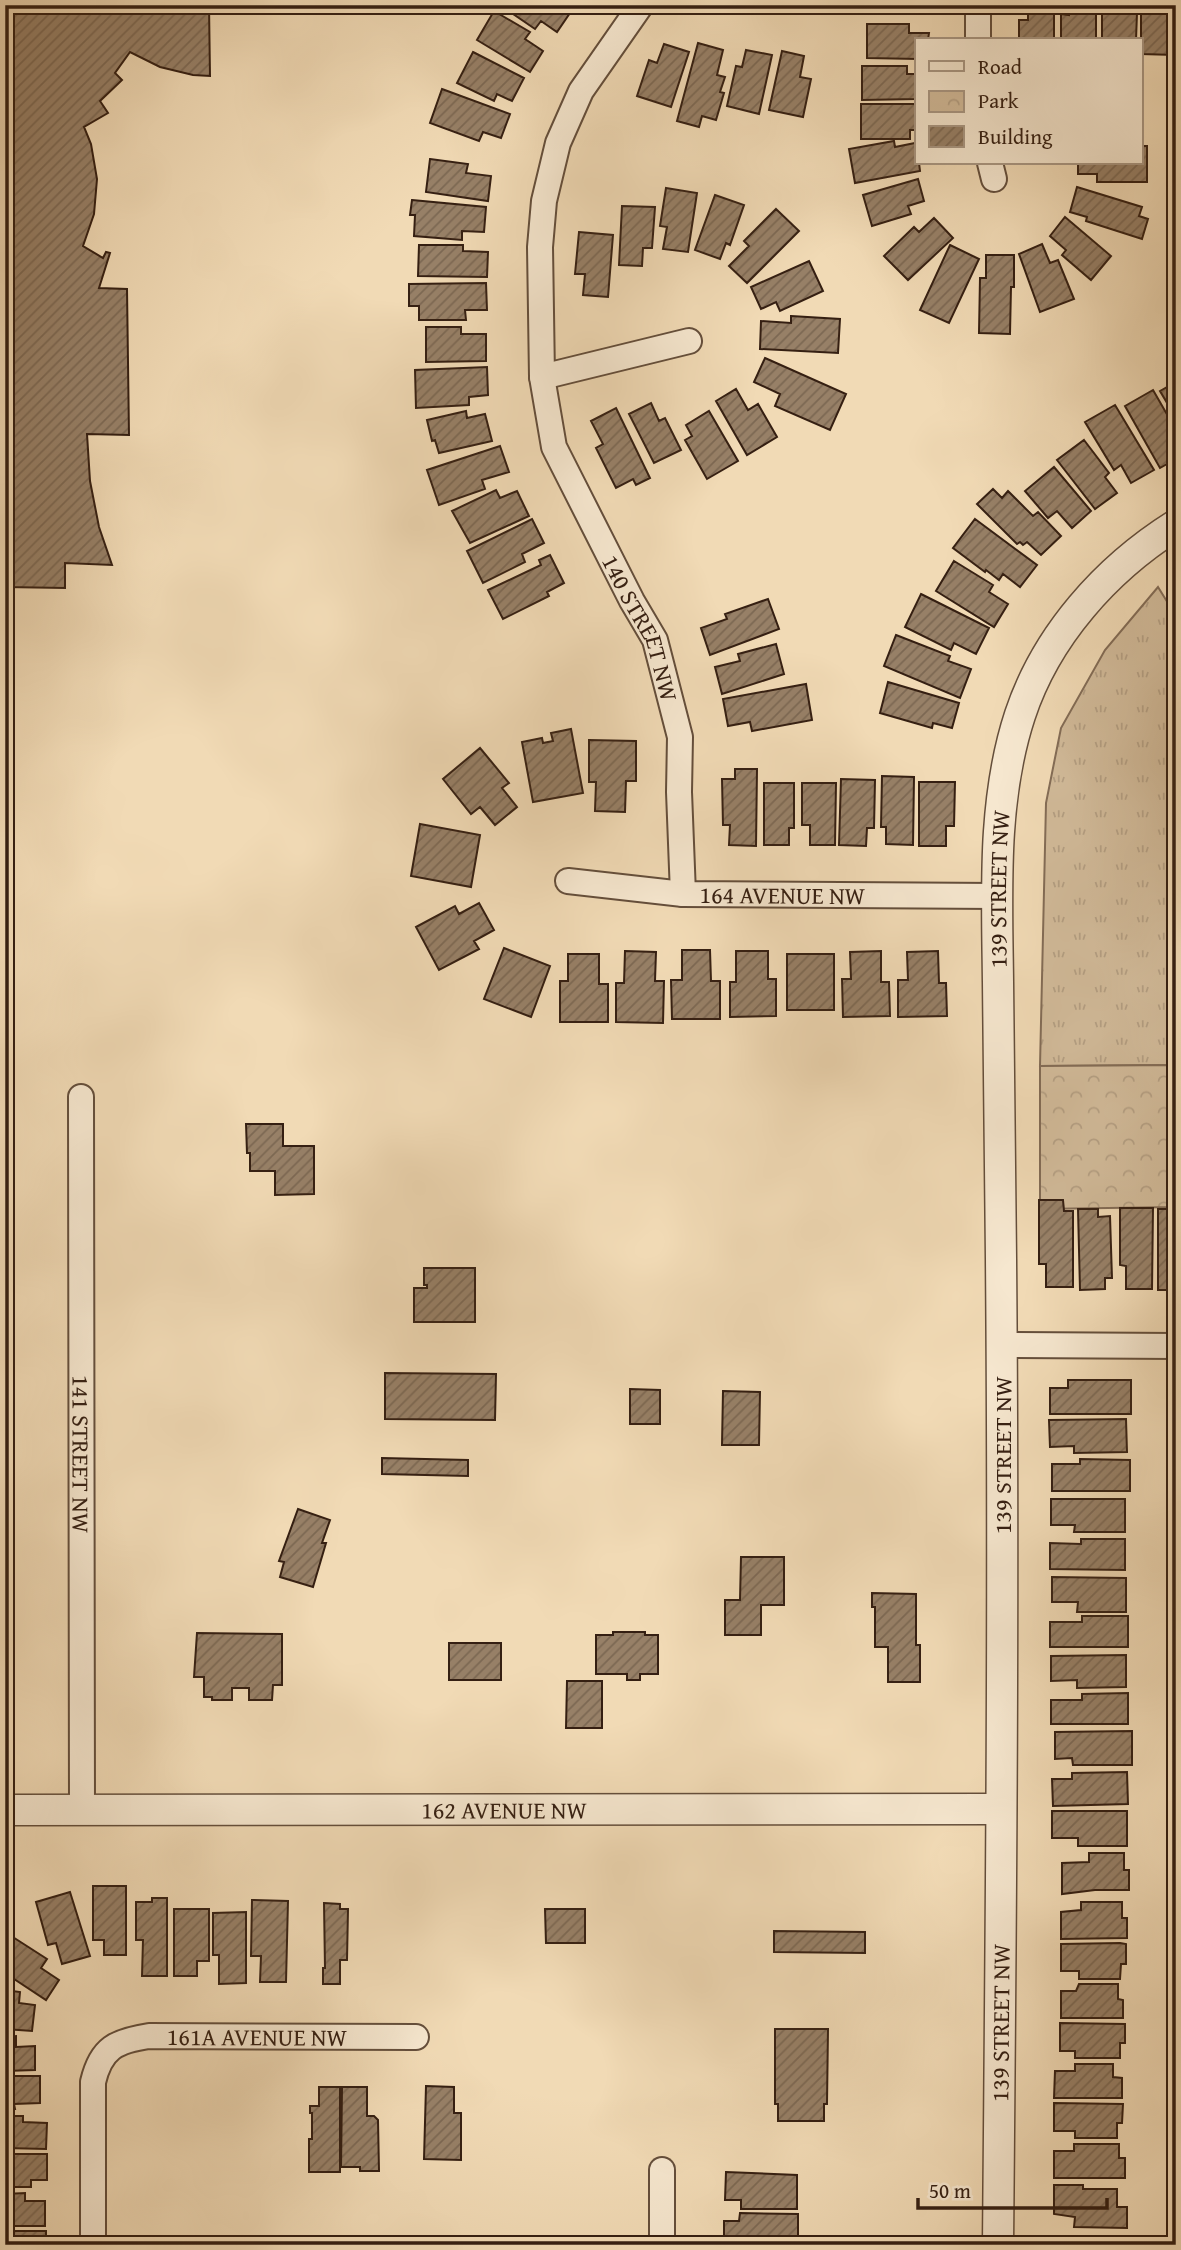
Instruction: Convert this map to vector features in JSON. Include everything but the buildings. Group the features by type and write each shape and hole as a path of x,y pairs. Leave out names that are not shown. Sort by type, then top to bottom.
{"street":[{"name":"140 STREET NW","path":"641,5 581,91 558,143 544,201 540,247 542,377 554,446 632,601 655,640 680,737 683,894"},
{"path":"978,5 978,38"},
{"path":"542,377 689,341"},
{"name":"139 STREET NW","path":"998,2245 1002,1345 998,896 1000,819 1008,761 1020,713 1066,622 1126,561 1176,525"},
{"name":"164 AVENUE NW","path":"568,881 683,894 998,896"},
{"name":"141 STREET NW","path":"81,1097 82,1811"},
{"path":"1002,1345 1176,1346"},
{"name":"162 AVENUE NW","path":"5,1810 1001,1809"},
{"name":"161A AVENUE NW","path":"93,2245 93,2082 103,2056 112,2047 129,2039 149,2036 416,2037"},
{"path":"662,2170 662,2245"}],"green space":[{"path":"1158,587 1176,616 1176,1065 1040,1066 1046,803 1061,728 1105,650"},
{"path":"1176,1065 1176,1207 1040,1209 1040,1066"}]}
